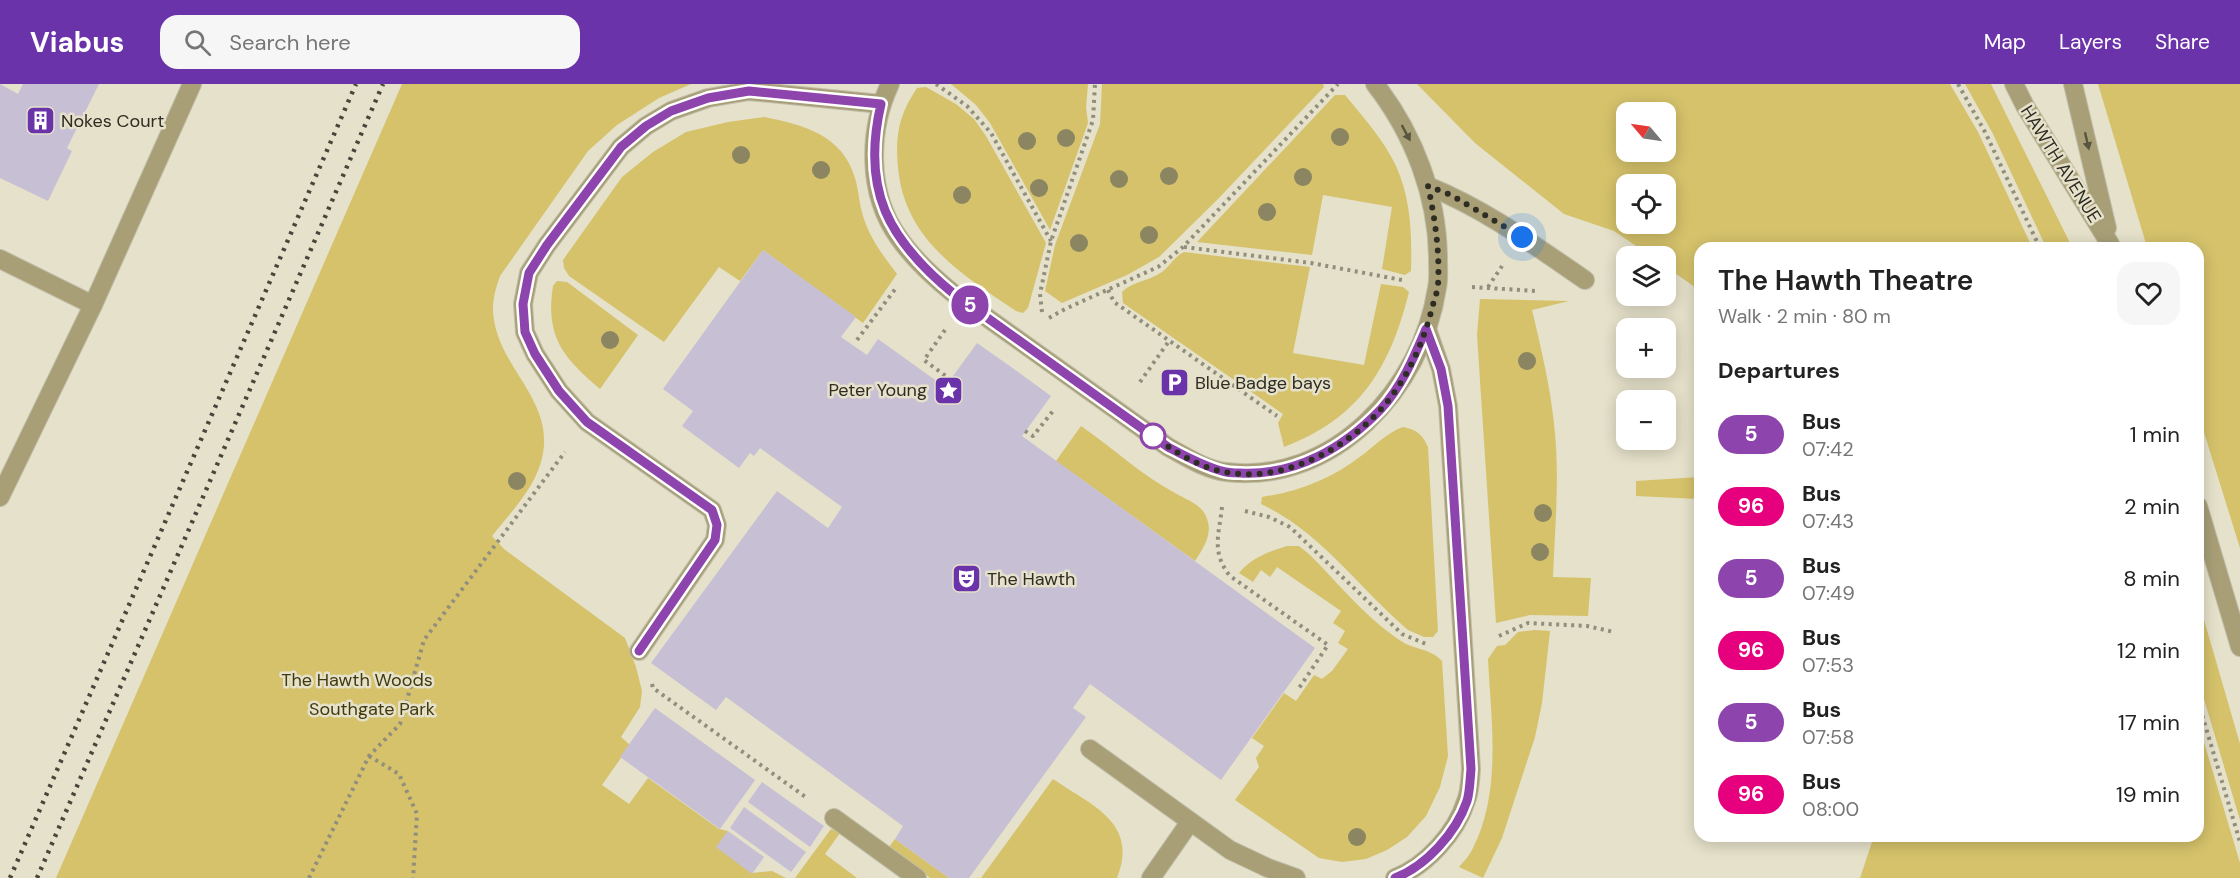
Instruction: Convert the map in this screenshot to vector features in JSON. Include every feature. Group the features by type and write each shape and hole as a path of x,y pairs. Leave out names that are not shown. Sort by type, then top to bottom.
{"street":[{"path":"0,497 93,305 192,84"},
{"path":"890,84 881,104 873,159 886,214 897,236 911,254 954,294 1168,447 1223,472 1257,474 1286,470 1313,459 1352,435 1382,408 1408,371 1426,329 1438,287 1436,222 1428,186 1410,141 1391,105 1375,84"},
{"name":"HAWTH AVENUE","path":"2014,84 2025,106 2109,242"},
{"name":"HAWTH AVENUE","path":"2073,84 2110,242"},
{"path":"639,651 715,540 717,525 712,510 587,422 559,391 535,354 525,332 523,304 529,273 547,245 621,147 646,126 671,111 708,98 749,91 881,104"},
{"path":"1428,186 1451,195 1486,215 1585,280"},
{"path":"0,259 93,305"},
{"path":"1395,878 1403,875 1426,858 1452,831 1467,800 1471,769 1448,406 1441,369 1426,329"},
{"path":"2204,526 2240,648"},
{"path":"1090,749 1230,850 1296,878"},
{"path":"834,818 916,878"},
{"path":"1151,878 1190,822"}],"path":[{"path":"936,84 967,106 992,133 1051,241"},
{"path":"1095,84 1093,120 1051,241 1040,294 1044,321 1065,309 1158,267 1183,247 1338,84"},
{"path":"1958,84 1985,132 2037,242"},
{"path":"1183,247 1311,263 1438,287 1487,287 1541,292"},
{"path":"857,340 897,287 905,293"},
{"path":"1108,290 1114,302 1277,416"},
{"path":"948,326 924,360 951,380"},
{"path":"1025,431 1033,436 1053,411 1064,411"},
{"path":"309,878 369,756 400,724 424,640 587,422"},
{"path":"1214,504 1231,508"},
{"path":"1222,507 1217,552 1225,570 1230,576 1328,645 1297,691"},
{"path":"1240,510 1269,517 1290,527 1402,634 1427,645 1491,639 1528,623 1587,626 1614,632"},
{"path":"639,651 653,688 834,818"},
{"path":"2204,721 2240,842"},
{"path":"369,756 399,774 417,814 413,878"}],"green space":[{"name":"The Hawth Woods","path":"402,84 691,84 659,98 617,125 588,151 500,276 494,298 494,320 499,339 508,358 538,410 543,429 544,450 537,473 528,490 492,536 504,549 625,638 642,691 640,707 621,737 630,745 602,785 629,804 648,778 719,829 728,831 717,847 752,873 772,871 786,878 56,878"},
{"path":"951,84 1088,84 1086,107 1088,123 1050,230 990,123 976,105"},
{"path":"1102,84 1323,84 1324,87 1218,199 1159,257 1127,275 1062,303 1045,291 1055,245 1100,124"},
{"path":"1417,84 1950,84 1978,132 2030,242 1694,242 1694,286 1676,274 1676,246 1636,246 1618,234 1676,234 1676,174 1616,174 1616,232 1564,214 1475,143"},
{"path":"1965,84 1991,84 2070,242 2044,242 1993,134"},
{"path":"2098,84 2240,84 2240,548 2204,432 2204,242 2145,242"},
{"path":"926,87 956,104 974,119 986,136 1046,243 1028,308 1023,313 1016,311 956,268 923,234 911,215 898,167 898,135 902,116 911,98 917,88"},
{"path":"1335,95 1345,95 1379,138 1396,166 1405,191 1410,217 1411,271 1405,275 1382,269 1392,207 1323,195 1312,255 1197,242"},
{"path":"764,117 807,128 819,134 831,141 849,163 870,234 897,274 863,323 763,250 740,281 719,267 664,342 569,276 564,268 563,260 622,177 653,152 686,132 728,122"},
{"path":"1184,252 1310,267 1293,353 1364,365 1381,284 1403,287 1409,292 1392,344 1368,387 1333,421 1284,447 1278,423 1283,414 1123,303 1122,292 1126,288 1162,272"},
{"path":"557,281 567,282 638,335 600,389 576,367 560,345 552,319 551,304 553,286"},
{"path":"1480,299 1569,301 1532,310 1548,381 1556,443 1553,577 1591,578 1588,616 1530,615 1496,623 1477,335"},
{"path":"1081,426 1150,478 1202,510 1209,530 1204,546 1195,561 1056,461"},
{"path":"1403,427 1418,433 1428,447 1438,631 1433,637 1424,637 1408,630 1321,545 1282,515 1261,504 1262,497 1302,488 1339,471 1386,436"},
{"path":"1694,477 1694,499 1636,496 1636,481"},
{"path":"1287,546 1299,546 1309,554 1364,611 1388,632 1406,644 1432,654 1442,661 1448,756 1440,787 1426,816 1407,837 1387,850 1366,859 1342,862 1319,858 1235,800 1259,767 1256,758 1264,746 1252,738 1284,693 1296,701 1314,675 1322,679 1332,671 1348,649 1338,643 1345,631 1333,623 1341,611 1277,567 1270,577 1261,570 1253,582 1239,573 1255,559"},
{"path":"2204,620 2240,744 2240,820 2204,699"},
{"path":"1550,631 1542,703 1535,737 1502,838 1483,878 1459,867 1473,848 1488,803 1492,731 1488,659 1497,646 1505,645 1518,632"},
{"path":"2204,742 2240,863 2240,878 1860,878 1872,842 2204,842"},
{"path":"1053,779 1096,807 1117,829 1122,843 1122,859 1117,878 981,878"},
{"path":"831,829 840,833 825,854 857,878 795,878"},
{"path":"895,839 949,878 930,878 889,847"}],"building":[{"name":"Nokes Court","path":"0,84 18,94 23,84 99,84 67,148 72,151 48,201 0,178"},
{"name":"The Hawth","path":"763,250 856,317 841,337 867,355 878,339 945,387 977,343 1014,369 1051,396 1022,436 1315,648 1221,780 1090,684 1073,708 1086,717 969,878 949,878 895,839 903,826 726,697 716,710 651,663 777,491 828,528 842,507 760,448 754,456 750,453 739,468 682,426 693,411 663,389"},
{"path":"655,708 755,780 720,829 620,757"},
{"path":"762,782 824,826 810,847 748,802"},
{"path":"744,807 806,852 791,872 730,828"},
{"path":"728,831 764,857 752,874 716,847"}],"railway":[{"path":"10,878 356,84"},
{"path":"37,878 383,84"}],"bus line":[{"name":"5","path":"639,651 715,540 717,525 712,510 587,422 559,391 535,354 525,332 523,304 529,273 547,245 621,147 646,126 671,111 708,98 749,91 881,104 874,134 873,159 886,214 897,236 911,254 954,294 1168,447 1195,461 1223,472 1257,474 1286,470 1313,459 1352,435 1382,408 1408,371 1426,329 1441,369 1448,406 1471,769 1467,800 1452,831 1426,858 1403,875 1395,878"}],"place":[{"name":"Nokes Court","path":"40,121"},
{"name":"Blue Badge bays","path":"1174,383"},
{"name":"Peter Young","path":"948,390"},
{"name":"The Hawth","path":"966,579"}],"route":[{"path":"1153,436 1195,461 1223,472 1257,474 1286,470 1313,459 1352,435 1382,408 1408,371 1426,329 1438,287 1436,222 1428,186 1451,195 1522,237"}],"park label":[{"name":"Southgate Park","path":"372,709"}]}
